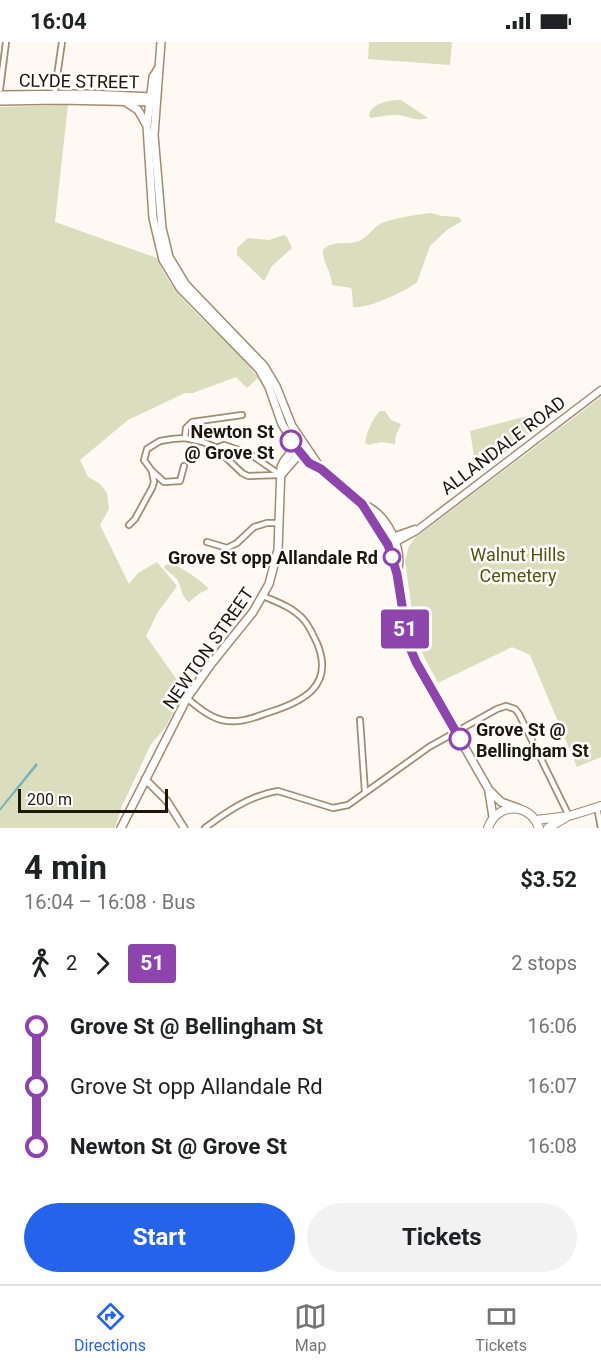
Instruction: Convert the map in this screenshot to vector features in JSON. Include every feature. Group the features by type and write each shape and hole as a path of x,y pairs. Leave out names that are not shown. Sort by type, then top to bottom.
{"main road":[{"path":"161,42 158,69 153,77 153,99 161,222 165,243 172,263 186,285 264,366 274,381 300,448"},
{"name":"CLYDE STREET","path":"0,95 153,99"},
{"name":"CLYDE STREET","path":"0,101 54,97 153,99"},
{"path":"153,99 147,126 154,228 165,266 180,288 259,369 269,387 282,423 300,448 362,504 393,542 400,563 397,574 408,643 416,662 489,790 501,802 526,811 538,824 599,807"},
{"name":"CLYDE STREET","path":"124,100 138,110 147,126"},
{"name":"NEWTON STREET","path":"121,828 187,698 263,596 275,565 280,523 280,475 284,461 300,448"},
{"path":"488,828 493,817 489,790"},
{"path":"493,817 505,809 520,808"},
{"path":"548,828 569,816"}],"street":[{"path":"0,89 6,42"},
{"path":"54,97 62,42"},
{"name":"ALLANDALE ROAD","path":"393,542 409,536 601,390"},
{"path":"185,438 186,428 192,422 242,415"},
{"path":"184,466 180,481 164,482 144,460 147,449 160,441 185,438 216,448 248,476 280,475"},
{"path":"216,448 224,444 250,454 269,470 280,475"},
{"path":"129,525 135,519 152,488 154,482 152,471"},
{"path":"207,542 227,548 237,543 254,527 267,522 280,523"},
{"path":"187,698 216,718 235,722 281,709 304,699 311,693 321,676 322,666 319,649 313,635 305,620 294,611 263,596"},
{"path":"205,828 238,806 270,792 278,791 333,808 348,805 429,747 506,706 515,709 569,816"},
{"path":"360,720 365,792"},
{"path":"145,779 166,801 184,828"},
{"path":"599,807 601,828"}],"green space":[{"path":"369,42 452,42 450,65 368,59"},
{"path":"401,100 428,118 417,119 399,115 371,118 369,116 377,105"},
{"path":"68,105 55,222 157,258 177,292 233,348 258,378 247,388 236,377 193,393 185,393 128,420 80,460 88,477 99,483 107,493 109,509 100,525 129,584 138,573 157,562 177,586 158,612 146,636 185,691 165,728 151,744 122,806 115,828 0,828 0,107"},
{"path":"431,213 459,217 462,221 447,230 430,246 417,282 412,286 367,306 353,307 351,288 332,285 323,254 323,250 327,247 359,241 384,222"},
{"path":"284,235 292,248 272,266 264,281 237,255 237,248 248,238 269,240"},
{"name":"Walnut Hills Cemetery","path":"601,397 601,757 577,767 530,655 512,647 438,683 421,651 413,619 405,560 409,546 416,537"},
{"path":"380,411 385,411 391,420 401,424 395,444 382,442 368,445 365,443 370,426"},
{"path":"527,416 536,419 538,426 496,460 478,470 470,431"},
{"path":"171,564 196,578 208,588 207,590 189,602 186,600 177,579 164,568 165,565"}],"water":[{"path":"36,763 38,765 0,811 0,808"}],"bus line":[{"name":"51","path":"291,441 309,463 321,469 362,504 381,532 388,545 397,574 408,643 416,662 460,739"}],"place":[{"name":"Newton St @ Grove St","path":"291,441"},
{"name":"Grove St opp Allandale Rd","path":"392,557"},
{"name":"Grove St @ Bellingham St","path":"460,739"}]}
